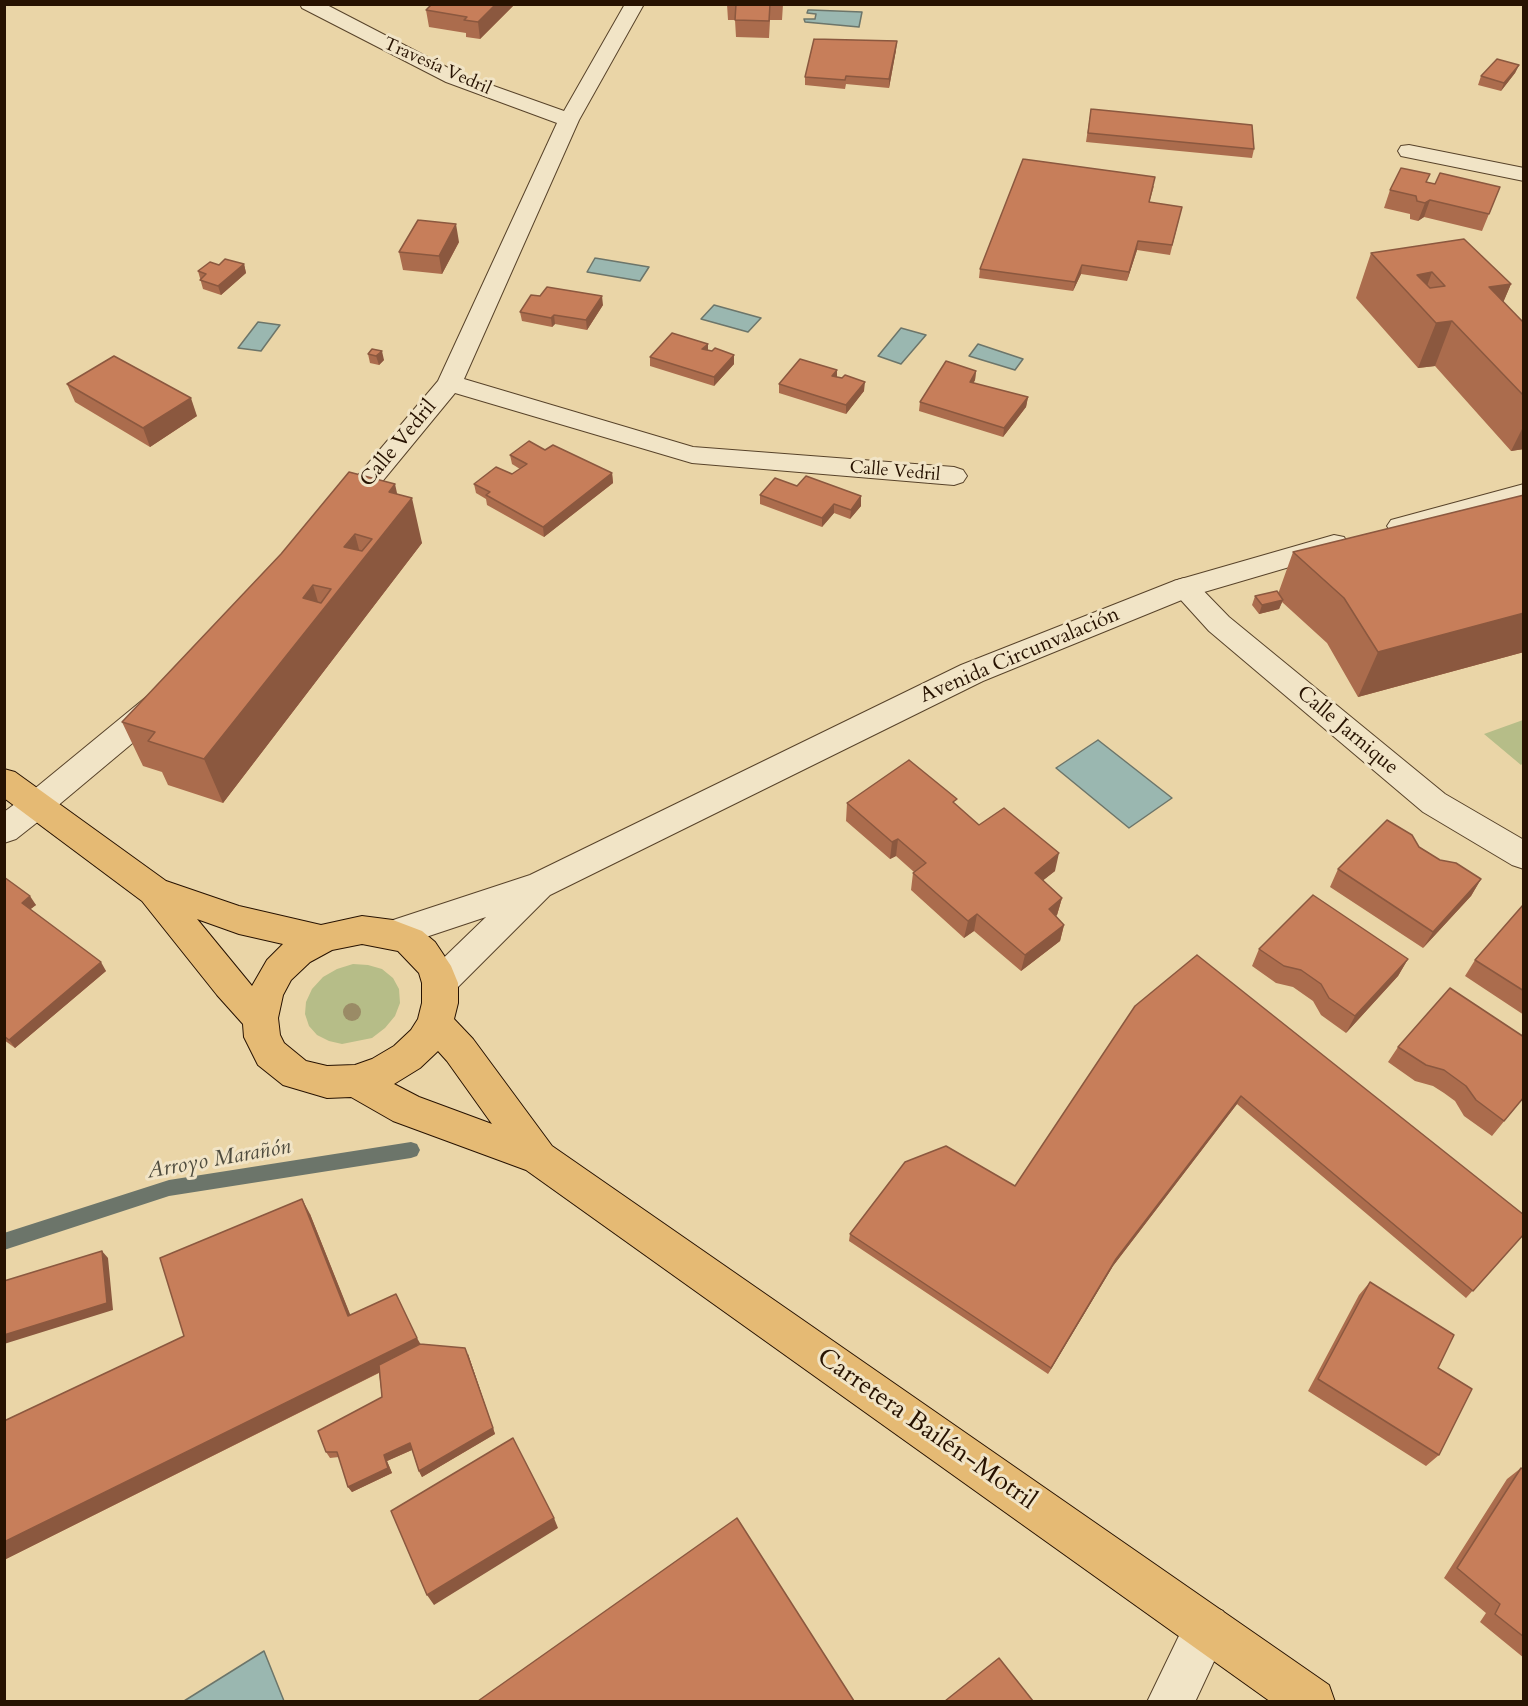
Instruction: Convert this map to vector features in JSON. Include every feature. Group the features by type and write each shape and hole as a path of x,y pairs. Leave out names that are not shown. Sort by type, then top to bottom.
{"main road":[{"path":"4,781 154,891 229,985 260,1018"},
{"path":"154,891 239,920 321,939"},
{"path":"362,930 393,934 410,941 423,952 434,966 440,983 440,1003 435,1023 424,1041 407,1057 383,1072 355,1081 327,1082 310,1079 282,1065 271,1054 262,1037 260,1018 266,993 279,970 298,952 321,939 362,930"},
{"name":"Carretera Bailén-Motril","path":"435,1023 460,1050 539,1158"},
{"name":"Carretera Bailén-Motril","path":"355,1081 406,1109 539,1158 1312,1701"}],"street":[{"name":"Travesía Vedril","path":"309,4 453,78 569,120"},
{"name":"Calle Vedril","path":"325,533 450,383 569,120 635,4"},
{"path":"1409,151 1524,175"},
{"name":"Calle Vedril","path":"450,383 692,455 954,476"},
{"name":"Avenida Circunvalación","path":"542,884 972,673 1184,588 1524,493"},
{"name":"Calle Jarnique","path":"1184,588 1219,624 1434,803 1524,856"},
{"path":"4,830 184,683"},
{"path":"393,934 542,884"},
{"path":"440,983 542,884"},
{"path":"1170,1701 1207,1627"}],"green space":[{"path":"1523,720 1523,763 1521,765 1484,734"},
{"path":"353,964 382,969 393,978 399,989 400,1003 395,1016 372,1038 342,1044 317,1035 309,1026 305,1014 306,1002 312,989 323,977"}],"water":[{"path":"808,10 862,12 859,27 805,22 804,19 815,19 816,14 807,13"},
{"path":"595,258 649,267 640,281 587,272"},
{"path":"714,305 761,318 748,332 701,319"},
{"path":"258,322 280,325 261,351 238,348"},
{"path":"901,328 926,335 901,364 878,356"},
{"path":"978,344 1023,359 1015,370 969,356"},
{"path":"1098,740 1172,798 1129,828 1056,768"},
{"path":"264,1651 284,1701 184,1701"}],"building":[{"path":"432,4 496,4 478,22 464,20 467,17 426,10"},
{"path":"736,4 770,4 769,21 735,20"},
{"path":"814,39 897,41 889,79 846,76 845,80 805,77"},
{"path":"1497,59 1519,65 1504,83 1481,76"},
{"path":"1091,109 1252,125 1254,149 1088,133"},
{"path":"1023,159 1155,177 1149,202 1182,207 1172,245 1138,241 1129,272 1082,265 1075,282 980,269"},
{"path":"1401,168 1430,174 1426,182 1435,184 1440,173 1500,187 1489,214 1430,200 1425,203 1417,201 1416,196 1390,190"},
{"path":"418,220 456,224 439,256 399,252"},
{"path":"1464,239 1511,284 1489,287 1524,323 1524,396 1452,321 1436,323 1371,253","holes":["1432,272 1445,286 1430,288 1417,275"]},
{"path":"225,259 244,264 218,286 200,280 206,274 198,271 210,262 219,265"},
{"path":"547,287 602,296 586,320 554,315 551,318 520,312 531,295 540,296"},
{"path":"672,333 708,344 702,349 712,351 715,348 734,355 714,377 650,357"},
{"path":"372,349 382,351 376,356 368,354"},
{"path":"114,356 191,398 143,428 67,384"},
{"path":"800,359 837,370 832,376 842,378 845,375 865,382 846,405 779,384"},
{"path":"946,361 976,371 970,382 1028,397 1004,428 920,402"},
{"path":"529,441 545,450 553,445 612,473 543,527 486,495 490,492 474,484 496,467 512,474 527,464 510,455"},
{"path":"349,472 395,484 389,492 412,498 204,759 148,741 155,732 122,722 281,554","holes":["355,534 372,539 362,551 344,547","313,585 331,589 321,603 303,598"]},
{"path":"806,476 861,496 851,510 834,504 822,518 760,495 775,478 797,486"},
{"path":"1524,495 1524,613 1378,652 1344,598 1293,552"},
{"path":"1277,591 1283,600 1262,605 1255,596"},
{"path":"909,760 957,799 953,802 979,825 1004,808 1059,853 1035,873 1062,898 1049,909 1064,925 1025,955 977,914 968,921 913,873 926,863 898,839 892,842 847,803"},
{"path":"1387,820 1412,835 1419,847 1440,860 1456,863 1481,879 1433,932 1338,869"},
{"path":"4,877 30,896 22,903 101,962 9,1040 4,1036"},
{"path":"1313,895 1408,959 1355,1016 1329,998 1321,984 1301,970 1284,966 1259,949"},
{"path":"1524,905 1524,991 1475,960"},
{"path":"1197,955 1524,1215 1524,1234 1473,1291 1241,1096 1116,1259 1051,1368 850,1234 905,1162 946,1146 1015,1186 1135,1006"},
{"path":"1450,988 1524,1037 1524,1097 1504,1121 1476,1100 1466,1086 1444,1070 1426,1065 1398,1047"},
{"path":"302,1199 348,1316 396,1294 417,1338 4,1542 4,1421 184,1336 160,1258"},
{"path":"102,1251 107,1303 4,1335 4,1281"},
{"path":"1370,1282 1454,1335 1438,1368 1472,1389 1439,1455 1318,1379"},
{"path":"420,1344 465,1348 493,1428 419,1471 410,1443 384,1455 388,1468 348,1487 337,1452 326,1452 318,1431 382,1397 379,1365"},
{"path":"513,1438 554,1518 427,1595 391,1511"},
{"path":"1521,1468 1524,1470 1524,1637 1495,1614 1500,1604 1457,1568"},
{"path":"737,1518 854,1701 478,1701"},
{"path":"999,1658 1033,1701 945,1701"}],"waterway":[{"name":"Arroyo Marañón","path":"4,1242 169,1188 411,1150"}]}
